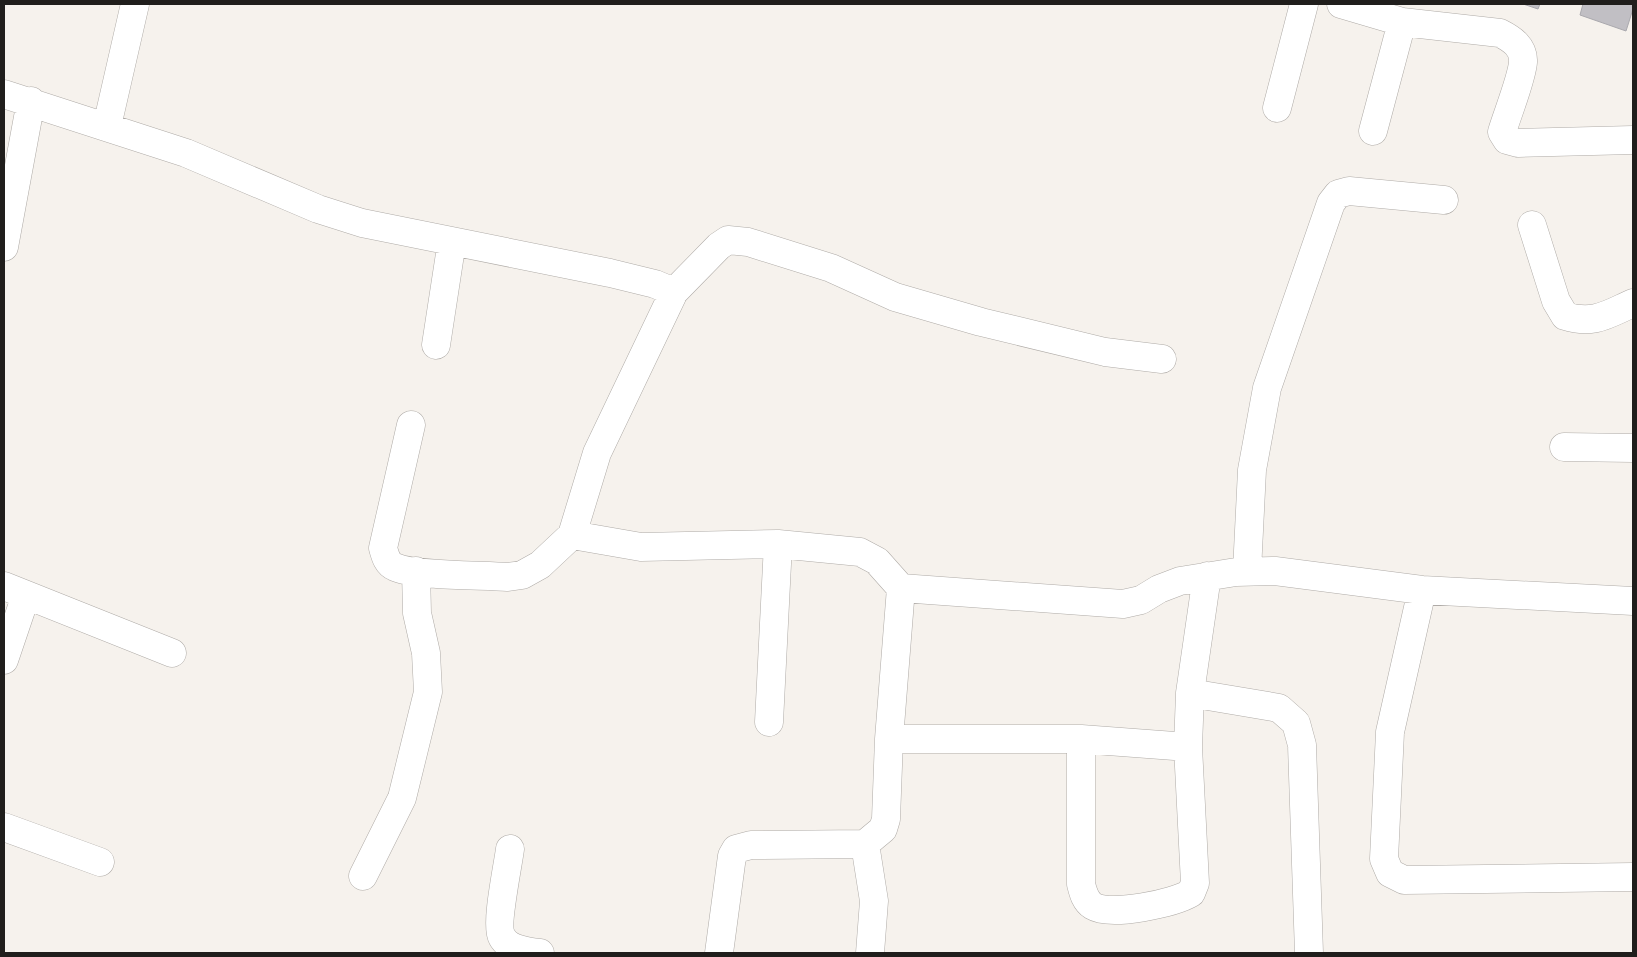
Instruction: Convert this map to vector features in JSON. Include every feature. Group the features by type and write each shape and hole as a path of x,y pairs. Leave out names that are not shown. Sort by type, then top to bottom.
{"street":[{"path":"107,126 132,4"},
{"path":"1277,108 1304,4"},
{"path":"1341,4 1402,22 1500,33 1513,39 1520,49 1523,62 1502,132 1507,140 1518,143 1633,140"},
{"path":"1373,131 1402,22"},
{"path":"4,94 186,153 318,209 362,223 610,273 655,284 674,292"},
{"path":"4,247 30,101"},
{"path":"1247,571 1252,470 1267,388 1331,203 1338,194 1356,191 1444,200"},
{"path":"1532,225 1556,301 1566,316 1582,321 1594,319 1633,303"},
{"path":"436,345 452,240"},
{"path":"410,425 383,548 387,560 394,567 416,572 522,575 540,565 572,535 598,453 674,292 719,246 728,240 738,240 797,255 895,297 982,322 1105,352 1162,359"},
{"path":"1564,447 1633,448"},
{"path":"572,535 641,547 778,544 860,552 877,561 901,588 1123,604 1141,600 1159,589 1180,581 1247,571 1276,571 1422,590 1633,601"},
{"path":"769,722 778,544"},
{"path":"363,876 402,798 428,692 426,652 417,613 416,572"},
{"path":"1081,739 1081,884 1083,896 1093,906 1109,911 1178,900 1191,893 1195,883 1188,747 1190,693 1207,576"},
{"path":"719,953 732,856 736,849 751,845 865,844 883,829 886,819 889,739 901,588"},
{"path":"4,660 15,590 172,653"},
{"path":"1422,590 1390,732 1384,859 1390,873 1404,880 1633,877"},
{"path":"1190,693 1278,708 1296,722 1302,745 1309,953"},
{"path":"889,739 1081,739 1188,747"},
{"path":"4,827 100,862"},
{"path":"865,844 874,901 870,953"},
{"path":"510,849 500,925 502,938 511,946 527,952 540,953"}],"building":[{"path":"1523,4 1540,4 1538,9"},
{"path":"1583,4 1633,4 1626,31 1580,15"}]}
